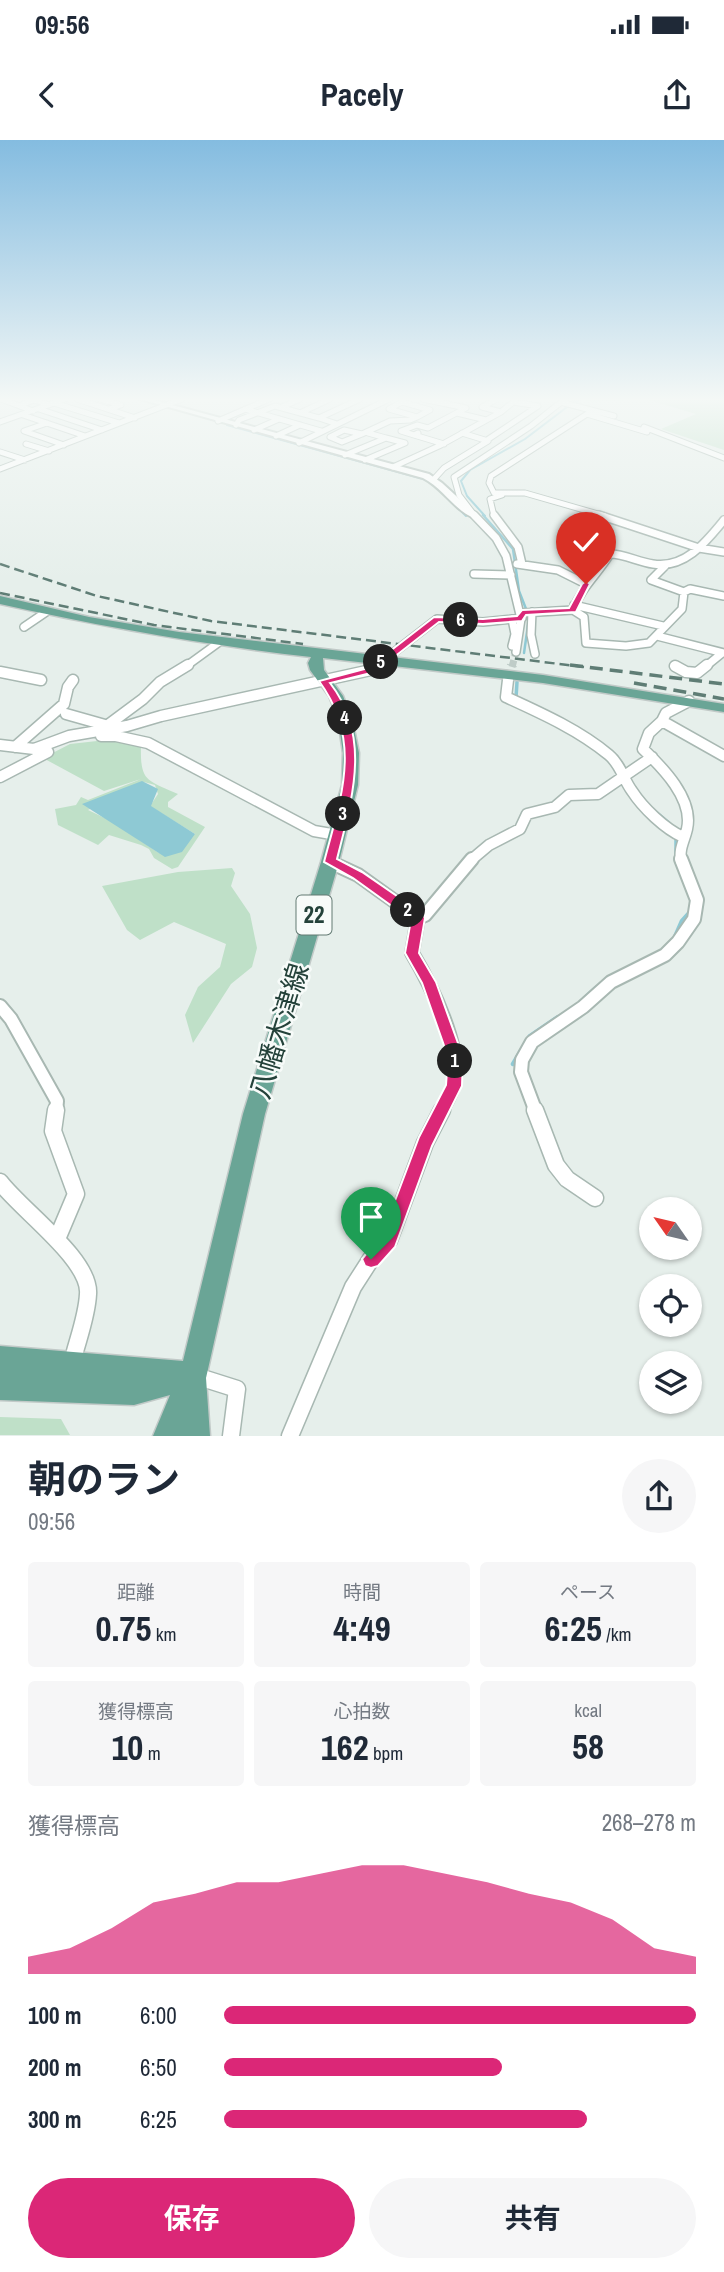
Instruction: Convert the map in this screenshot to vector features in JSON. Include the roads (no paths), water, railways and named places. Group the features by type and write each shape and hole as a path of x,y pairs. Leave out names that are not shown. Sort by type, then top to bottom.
{"main road":[{"path":"0,600 46,612 218,643 598,685 724,708"},
{"name":"八幡木津線","path":"193,1375 254,1114 330,862 350,785 351,753 345,719 336,696 314,663 318,654"},
{"path":"0,1360 193,1375"},
{"path":"0,1386 134,1391 193,1375"},
{"path":"167,1436 193,1375"},
{"path":"193,1375 196,1436"}],"street":[{"path":"393,467 410,459"},
{"path":"434,479 457,459"},
{"path":"477,459 454,477 454,483 483,515 516,564 558,570 586,584"},
{"path":"515,459 491,476 489,483 494,493 511,491 612,519 699,548 724,552"},
{"path":"0,469 26,460"},
{"path":"365,460 434,479 510,537 523,558 516,564 511,575 513,590 526,614 535,654"},
{"path":"483,515 490,499 517,493"},
{"path":"724,520 690,556 665,566 652,580 684,592 690,589 724,596"},
{"path":"573,608 586,584 599,573 610,554 622,553 665,566"},
{"path":"474,574 511,575"},
{"path":"573,608 584,617 586,643 626,646 649,643 682,609 684,592"},
{"path":"0,777 69,736 371,670 438,619 483,622 573,608 663,626"},
{"path":"24,627 46,612"},
{"path":"512,619 515,634 513,652 522,637 526,614"},
{"path":"657,636 722,653"},
{"path":"104,728 165,679 194,664 218,643"},
{"path":"675,666 686,672 697,673 722,653"},
{"path":"0,672 41,680"},
{"path":"15,747 64,704 68,687 73,680"},
{"path":"508,680 506,697 545,715 608,755 626,772 632,792 677,835 680,861 698,902 697,914 672,949 650,964 610,982 580,1010 553,1025 538,1038 527,1048 520,1062 521,1072 556,1166 567,1179 596,1198"},
{"path":"677,835 688,823 681,793 643,749 649,733 662,721 666,713 689,701"},
{"path":"66,713 104,728"},
{"path":"662,721 724,756"},
{"path":"0,745 46,749 88,737 116,736 137,739 314,831 337,835"},
{"path":"418,918 425,915 473,855 497,837 520,829 527,814 564,804 569,795 598,793 652,757"},
{"path":"330,862 358,875 418,918"},
{"path":"290,1436 353,1287 371,1259 389,1240 425,1143 454,1086 455,1057 429,982 412,953 418,918"},
{"path":"0,1006 11,1019 57,1101 53,1131 76,1194 57,1239"},
{"path":"0,1182 48,1234 57,1239 78,1261 89,1292 71,1367"},
{"path":"193,1375 237,1389 231,1436"}],"water":[{"path":"142,781 158,789 151,806 195,834 182,852 165,857 82,804"}],"waterway":[{"path":"352,459 427,480"},
{"path":"485,516 467,496 461,481 470,470 489,459"},
{"path":"448,498 466,516"},
{"path":"483,515 513,549 519,591 528,614"},
{"path":"524,653 528,625"},
{"path":"516,698 517,682"},
{"path":"657,813 669,823"},
{"path":"676,835 676,858"},
{"path":"675,937 682,921 691,911"},
{"path":"584,999 596,988"},
{"path":"513,1064 530,1036 558,1017"}],"tunnel":[{"path":"512,667 516,652"},
{"path":"508,680 512,665"}],"railway":[{"path":"0,564 97,596 211,621 584,667"},
{"path":"0,593 154,625 303,644"},
{"path":"570,665 724,684"},
{"path":"634,683 724,699"}]}
